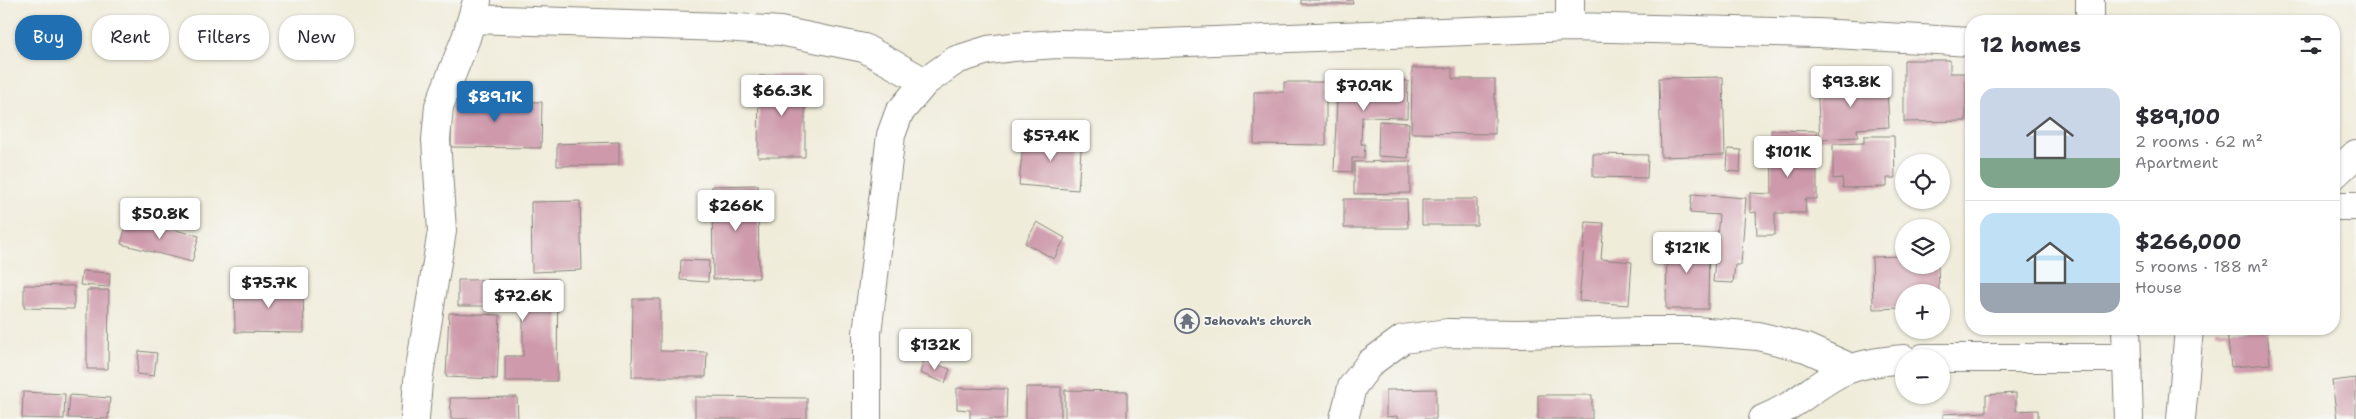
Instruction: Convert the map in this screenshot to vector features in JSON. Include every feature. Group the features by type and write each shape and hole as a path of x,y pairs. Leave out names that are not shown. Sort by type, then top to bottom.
{"street":[{"path":"1570,0 1570,27"},
{"path":"2090,0 2090,15"},
{"path":"415,419 418,381 442,231 436,140 439,106 474,9 780,31 864,48 925,82"},
{"path":"867,419 867,333 892,135 899,113 925,82 956,60 988,50 1058,44 1113,45 1570,27 1818,33 1965,42"},
{"path":"2340,169 2356,154"},
{"path":"2340,206 2356,206"},
{"path":"1344,419 1352,388 1370,363 1403,339 1448,333 1517,334 1644,330 1758,336 1806,348 1851,368"},
{"path":"2126,335 2129,419"},
{"path":"2181,419 2188,335"},
{"path":"1950,358 2126,358"},
{"path":"1763,419 1792,406 1823,383 1851,368 1895,361"}],"building":[{"path":"1301,0 1352,0 1353,4 1301,4"},
{"path":"1904,60 1950,60 1950,73 1965,73 1965,121 1904,122"},
{"path":"1412,68 1452,68 1452,79 1495,79 1495,134 1411,133"},
{"path":"1338,74 1363,75 1363,79 1408,81 1407,118 1362,117 1361,144 1365,144 1364,158 1352,158 1352,172 1334,171"},
{"path":"759,76 805,76 805,157 758,157"},
{"path":"1723,77 1725,155 1661,157 1659,78"},
{"path":"1870,80 1870,88 1887,88 1889,127 1857,129 1858,137 1820,139 1817,83"},
{"path":"1284,82 1326,82 1326,145 1254,144 1254,92 1284,92"},
{"path":"452,93 491,94 491,101 542,102 541,148 451,147"},
{"path":"1379,121 1409,123 1408,158 1378,156"},
{"path":"1771,130 1817,131 1817,199 1805,199 1806,213 1775,213 1775,235 1757,235 1756,212 1750,213 1750,193 1772,194"},
{"path":"1024,133 1082,138 1078,190 1019,185"},
{"path":"1864,136 1894,136 1895,178 1887,178 1887,187 1843,188 1842,178 1833,179 1833,144 1864,143"},
{"path":"619,142 619,165 557,166 557,144"},
{"path":"1728,149 1741,150 1740,172 1727,171"},
{"path":"1593,154 1648,155 1647,178 1593,177"},
{"path":"1410,161 1410,193 1354,194 1354,162"},
{"path":"758,185 759,278 713,279 712,186"},
{"path":"1692,194 1746,198 1741,265 1735,265 1733,283 1713,282 1719,215 1690,213"},
{"path":"1344,199 1407,199 1408,228 1344,228"},
{"path":"1422,199 1477,199 1477,225 1422,225"},
{"path":"580,201 582,270 532,272 531,202"},
{"path":"128,218 199,236 192,262 121,244"},
{"path":"1037,222 1065,238 1054,259 1025,243"},
{"path":"1586,222 1604,223 1601,259 1632,262 1629,305 1579,301"},
{"path":"1667,239 1709,240 1708,309 1666,309"},
{"path":"1895,256 1895,274 1938,274 1939,284 1895,284 1895,308 1873,309 1872,257"},
{"path":"681,260 709,261 708,282 680,280"},
{"path":"82,271 110,273 109,287 80,285"},
{"path":"558,279 557,381 505,381 505,356 523,356 523,306 458,306 458,280"},
{"path":"24,285 74,286 74,309 24,308"},
{"path":"234,285 303,285 304,333 235,332"},
{"path":"87,290 109,290 108,369 87,369"},
{"path":"633,299 660,299 660,351 707,352 706,377 632,377"},
{"path":"449,313 500,315 497,379 446,377"},
{"path":"2227,335 2268,335 2270,364 2231,367"},
{"path":"139,351 157,353 154,376 137,374"},
{"path":"924,360 950,369 945,383 920,373"},
{"path":"2356,378 2356,419 2337,419 2332,381"},
{"path":"1026,387 1061,387 1061,419 1026,419"},
{"path":"957,388 1007,389 1006,419 970,419 970,410 957,409"},
{"path":"1436,389 1436,419 1397,419 1397,416 1386,417 1386,390"},
{"path":"1065,390 1127,391 1127,419 1065,419"},
{"path":"23,392 65,394 64,419 22,418"},
{"path":"2016,393 2016,411 2038,410 2038,419 1943,419 1943,414 1986,412 1986,395"},
{"path":"70,395 110,398 108,419 68,418"},
{"path":"1538,395 1592,395 1592,419 1538,419"},
{"path":"517,397 518,419 451,419 450,398"},
{"path":"695,397 807,398 807,419 695,419"}],"place":[{"name":"Jehovah's church","path":"1187,321"}]}
